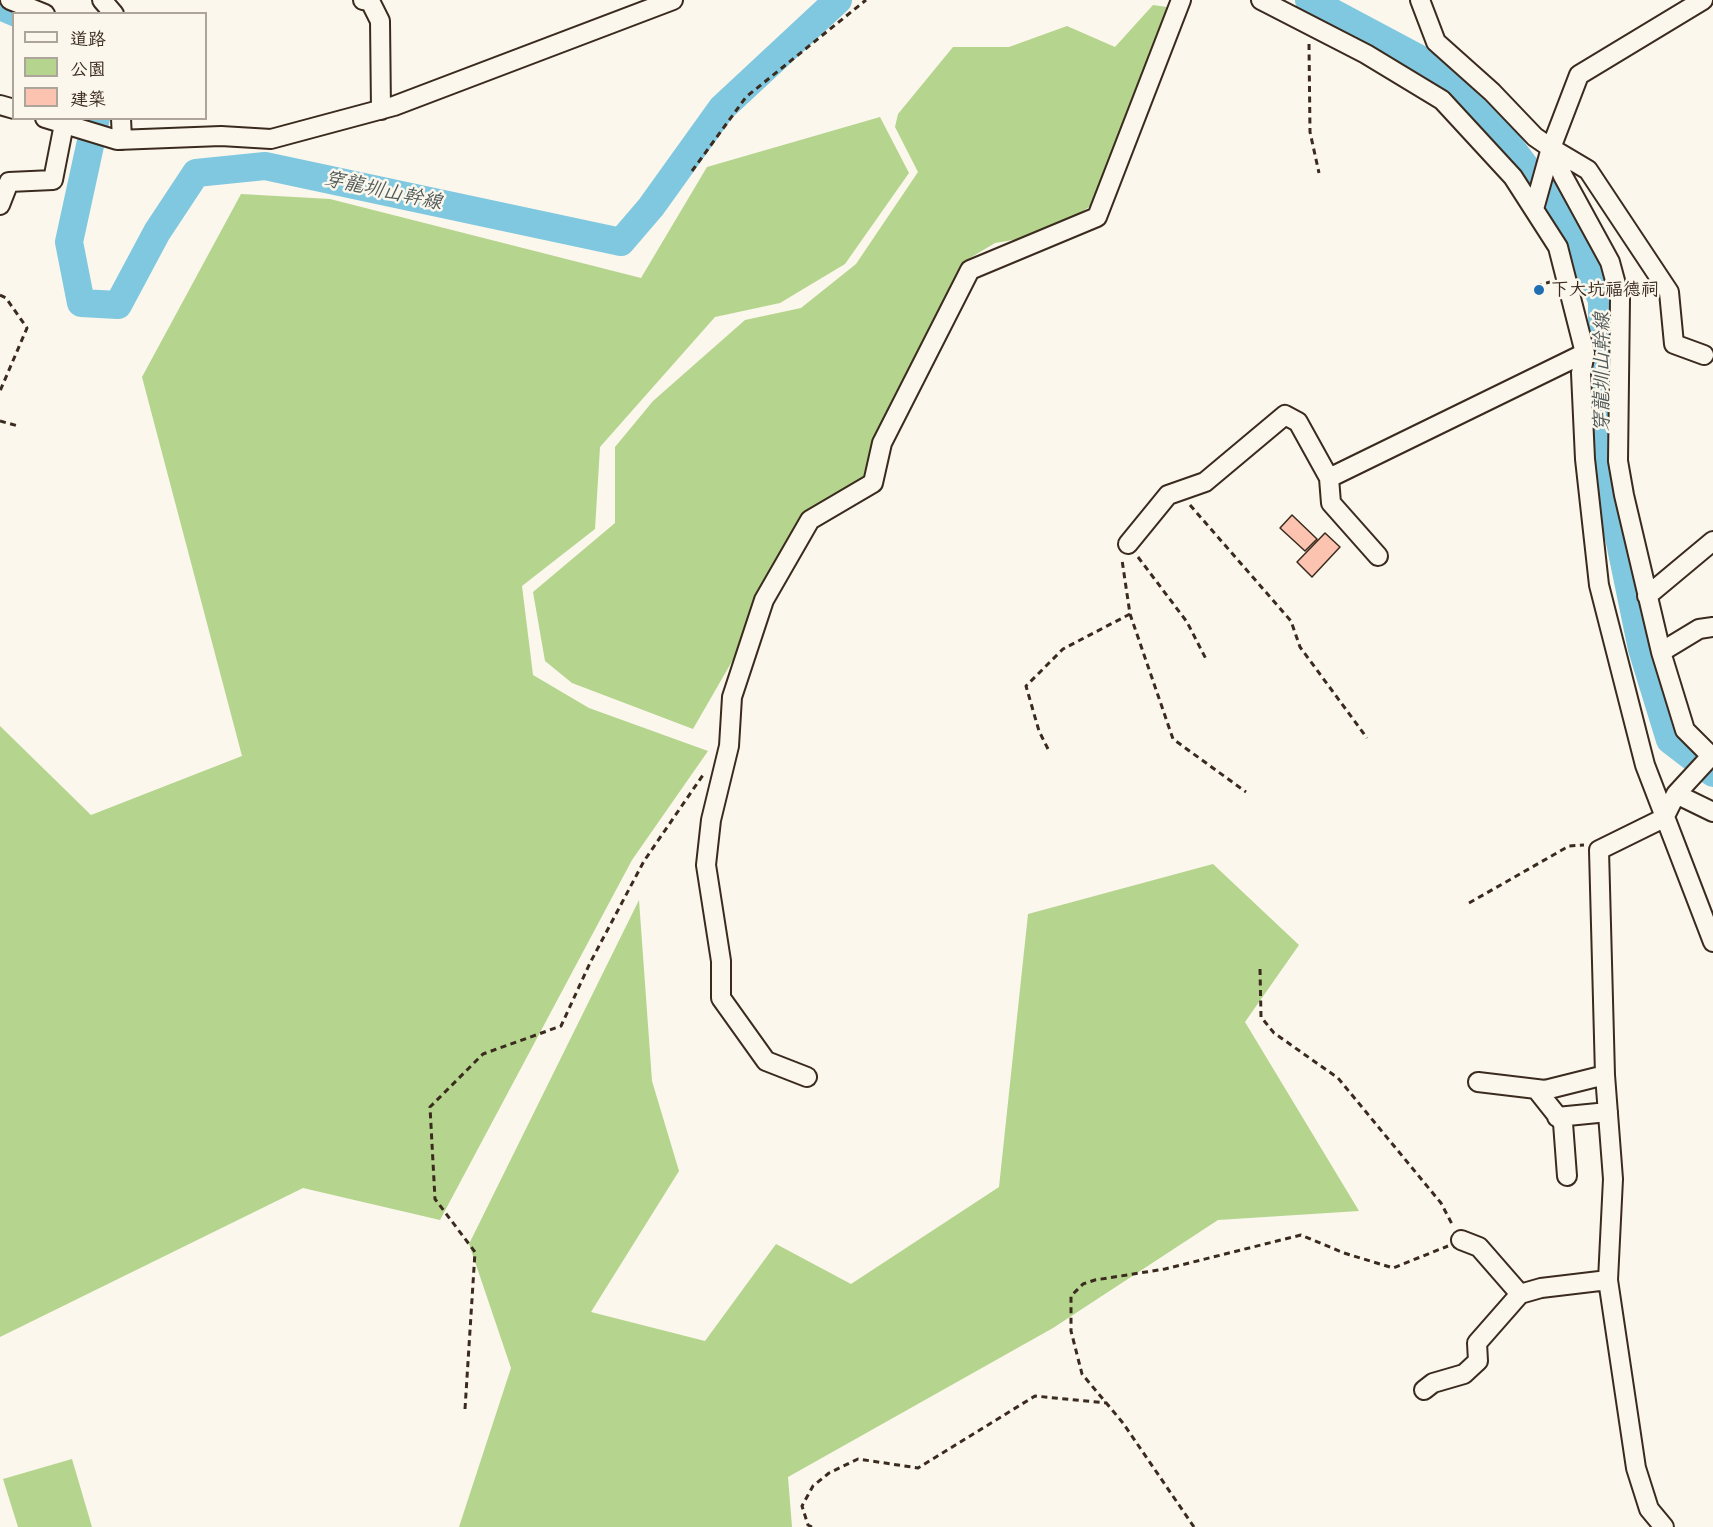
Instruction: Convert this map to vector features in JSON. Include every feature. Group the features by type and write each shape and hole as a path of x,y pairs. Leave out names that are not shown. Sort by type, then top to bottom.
{"street":[{"path":"10,0 40,12"},
{"path":"102,0 112,12"},
{"path":"363,0 370,1 380,21 381,110"},
{"path":"51,120 119,140 221,136 272,139 381,110 673,0"},
{"path":"807,1077 766,1061 721,998 721,961 706,865 711,820 729,746 732,698 764,600 810,519 873,483 882,443 970,270 1097,217 1181,0"},
{"path":"1261,0 1366,54 1442,100 1513,177 1558,247 1585,353 1581,373 1585,459 1599,585 1645,765 1713,942"},
{"path":"1420,0 1436,42 1492,92 1535,137 1588,170 1669,292 1674,344 1704,355"},
{"path":"1534,210 1551,148 1579,75 1703,0"},
{"path":"119,140 121,120"},
{"path":"0,205 9,182 53,180 67,125"},
{"path":"1551,148 1563,176 1610,262 1620,299 1618,461 1661,652 1686,730 1712,757 1676,794 1664,818 1599,850 1605,1075 1613,1179 1608,1280 1636,1468 1649,1509 1664,1527"},
{"path":"1329,478 1585,353"},
{"path":"1128,544 1168,495 1205,482 1284,416 1298,422 1329,478 1331,503 1378,556"},
{"path":"1647,596 1713,541"},
{"path":"1661,652 1699,629 1713,627"},
{"path":"1676,794 1713,812"},
{"path":"1478,1082 1545,1090 1605,1075"},
{"path":"1536,1089 1563,1124 1567,1176"},
{"path":"1557,1117 1608,1113"},
{"path":"1461,1240 1479,1247 1520,1294"},
{"path":"1424,1390 1433,1383 1464,1374 1478,1361 1476,1343 1520,1294 1541,1288 1608,1280"}],"path":[{"path":"692,171 746,97 866,0"},
{"path":"1308,25 1310,132 1319,173"},
{"path":"0,295 6,298 27,328 0,391"},
{"path":"0,421 18,426"},
{"path":"1168,495 1190,504 1291,621 1300,647 1367,738"},
{"path":"1128,544 1122,562 1130,614 1173,739 1246,792"},
{"path":"1128,544 1187,622 1207,661"},
{"path":"1048,749 1026,687 1063,649 1130,614"},
{"path":"465,1409 475,1252 435,1199 430,1107 483,1054 561,1026 590,963 644,861 707,767"},
{"path":"1469,903 1569,846 1586,845 1599,850"},
{"path":"1194,1527 1124,1423 1082,1374 1071,1331 1071,1296 1083,1284 1165,1269 1301,1235 1344,1253 1393,1268 1461,1240 1441,1203 1338,1078 1274,1033 1261,1017 1260,969"},
{"path":"812,1527 808,1525 802,1506 813,1486 829,1473 858,1459 918,1467 1035,1396 1107,1403"}],"green space":[{"path":"1153,5 1167,7 1112,161 1092,205 1048,234 995,243 970,258 882,421 865,475 817,514 693,729 572,683 545,661 533,592 615,523 615,447 653,401 745,320 801,308 856,264 918,172 895,127 898,114 953,47 1009,47 1067,26 1115,47"},
{"path":"880,117 909,173 845,264 780,303 715,317 600,447 595,529 522,586 533,675 589,708 708,751 632,860 440,1220 303,1188 0,1337 0,726 91,815 242,756 142,377 241,194 330,199 641,278 707,167"},
{"path":"1213,864 1299,945 1245,1022 1359,1211 1218,1220 1053,1328 788,1477 792,1527 459,1527 511,1368 469,1244 639,900 652,1081 679,1171 591,1312 705,1341 776,1244 851,1284 999,1187 1028,914"},
{"path":"72,1459 92,1527 18,1527 3,1479"}],"building":[{"path":"1292,515 1317,539 1305,551 1280,528"},
{"path":"1325,533 1340,547 1312,577 1297,562"}],"waterway":[{"name":"穿龍圳山幹線","path":"96,120 69,242 81,303 118,305 157,232 196,173 265,166 621,242 651,207 722,108 838,0"},
{"name":"穿龍圳山幹線","path":"1309,0 1418,58 1500,133 1569,225 1602,300 1603,460 1642,649 1670,740 1713,773"},
{"name":"穿龍圳山幹線","path":"0,6 14,12"}],"place":[{"name":"下大坑福德祠","path":"1539,290"}]}
